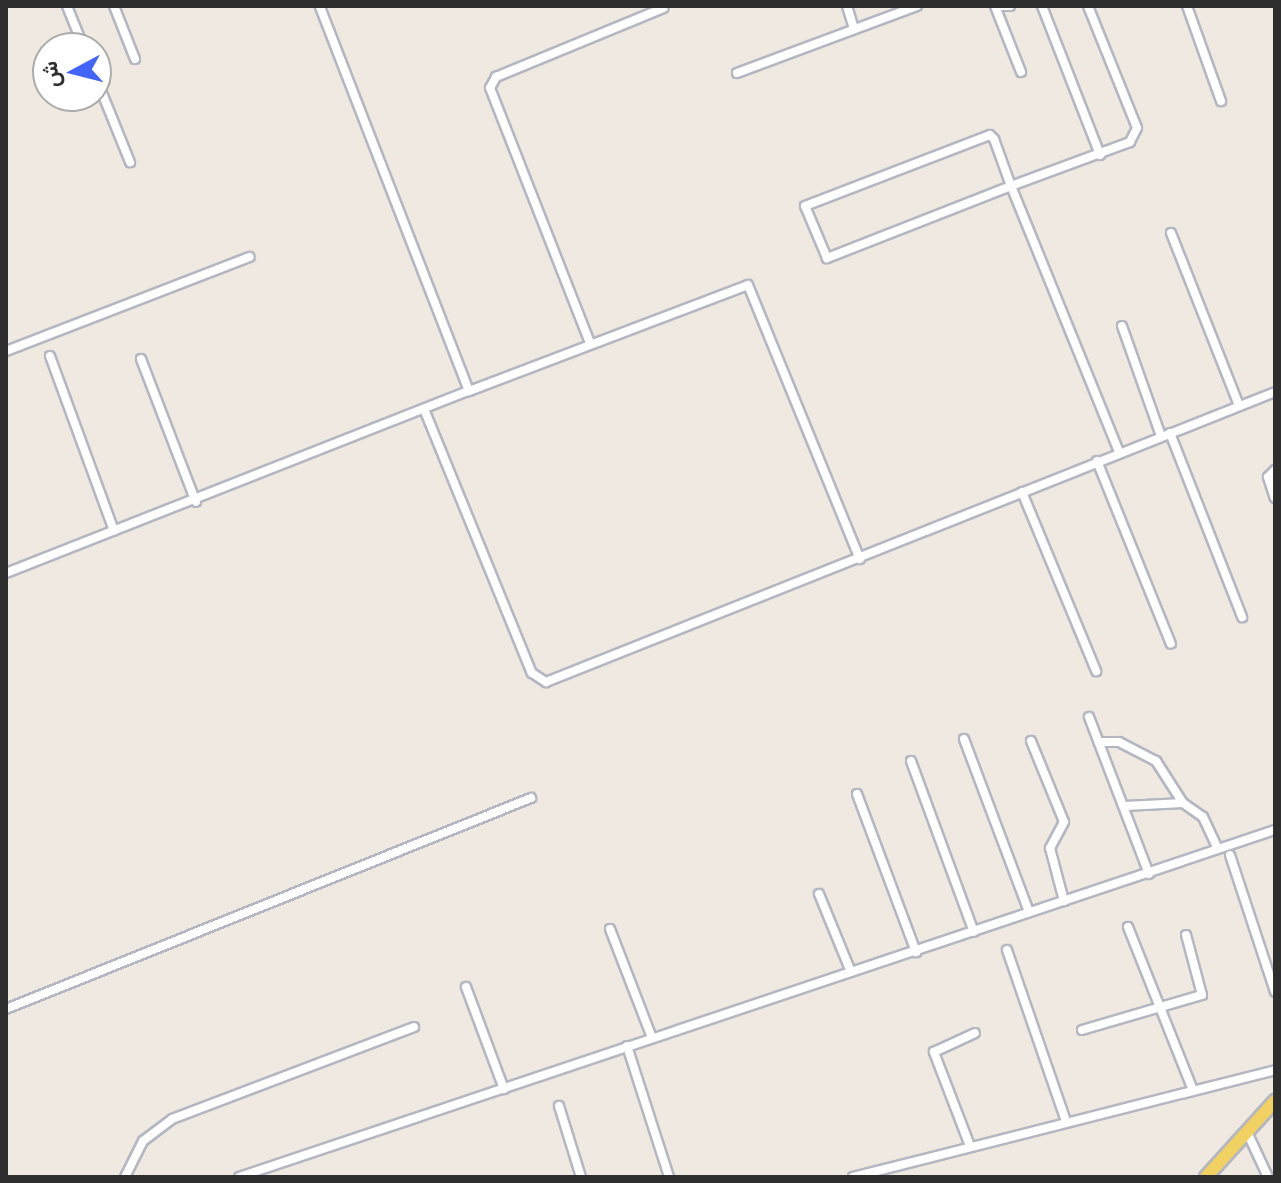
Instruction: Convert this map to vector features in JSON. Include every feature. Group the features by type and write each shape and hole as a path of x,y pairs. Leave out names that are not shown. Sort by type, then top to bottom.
{"main road":[{"path":"1206,1177 1275,1101"}],"street":[{"path":"67,6 78,32"},
{"path":"114,6 135,59"},
{"path":"320,6 469,391"},
{"path":"847,6 854,29"},
{"path":"737,73 917,6"},
{"path":"1010,6 996,6 1021,72"},
{"path":"1042,6 1100,155"},
{"path":"1088,6 1137,128 1130,142 1011,186 827,258 805,206 987,134 1011,186 1119,452"},
{"path":"1187,6 1221,101"},
{"path":"590,343 490,88 496,77 663,8"},
{"path":"110,112 130,162"},
{"path":"1171,233 1239,406"},
{"path":"6,351 249,257"},
{"path":"6,573 196,502 742,284 753,289 860,559"},
{"path":"1122,326 1242,617"},
{"path":"50,356 114,531"},
{"path":"141,359 196,502"},
{"path":"424,409 538,680 860,559 1119,452 1275,392"},
{"path":"1097,461 1171,644"},
{"path":"1275,470 1268,477 1275,498"},
{"path":"1022,492 1096,671"},
{"path":"1089,717 1149,874"},
{"path":"964,739 1029,912"},
{"path":"1031,741 1064,822 1050,848 1064,901"},
{"path":"1099,742 1119,742 1156,761 1183,803 1203,817 1218,849"},
{"path":"911,761 974,932"},
{"path":"857,794 916,952"},
{"path":"6,1009 531,798"},
{"path":"1125,806 1183,803"},
{"path":"239,1177 1275,830"},
{"path":"1230,855 1275,992"},
{"path":"819,894 851,972"},
{"path":"1128,927 1193,1090"},
{"path":"610,929 652,1038"},
{"path":"1082,1030 1205,992 1186,935"},
{"path":"1007,950 1066,1121"},
{"path":"466,987 504,1089"},
{"path":"125,1177 143,1141 172,1119 414,1027"},
{"path":"970,1146 934,1052 975,1033"},
{"path":"627,1046 669,1177"},
{"path":"853,1177 1275,1070"},
{"path":"559,1106 581,1177"},
{"path":"1247,1132 1268,1177"}]}
